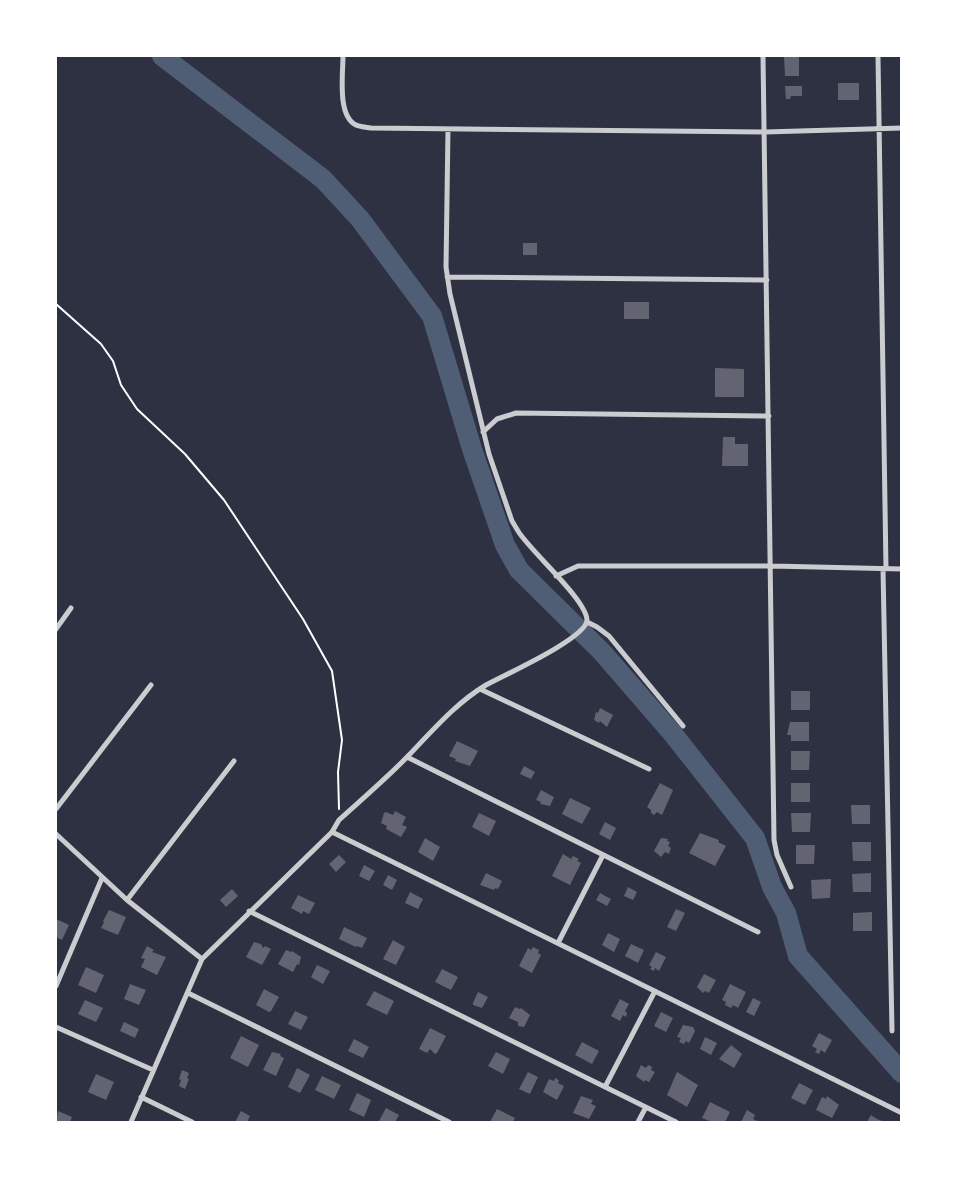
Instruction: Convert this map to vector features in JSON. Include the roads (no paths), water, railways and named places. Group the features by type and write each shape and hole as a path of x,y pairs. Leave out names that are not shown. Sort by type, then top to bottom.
{"street":[{"path":"343,56 343,98 346,117 356,125 371,128 765,132 902,128"},
{"path":"763,56 772,566 774,840 777,855 791,887"},
{"path":"878,56 892,1031"},
{"path":"130,1122 202,959 332,832 339,820 407,758 453,710 480,689 577,636 587,622 583,608 521,537 512,521 489,454 447,277 448,129"},
{"path":"447,277 767,280"},
{"path":"483,432 497,419 516,413 769,416"},
{"path":"556,576 562,571 578,566 902,569"},
{"path":"56,629 71,608"},
{"path":"587,622 609,636 683,726"},
{"path":"56,809 151,685"},
{"path":"480,689 649,769"},
{"path":"407,758 758,932"},
{"path":"126,900 234,761"},
{"path":"332,832 902,1113"},
{"path":"56,834 126,900 202,959"},
{"path":"558,943 603,855"},
{"path":"56,986 102,878"},
{"path":"249,911 676,1122"},
{"path":"605,1087 655,991"},
{"path":"188,993 449,1122"},
{"path":"56,1027 153,1070"},
{"path":"141,1097 192,1122"},
{"path":"638,1122 646,1107"}],"waterway":[{"path":"162,56 323,179 360,219 432,316 472,449 505,545 519,570 602,652 673,734 755,838 772,887 786,913 798,956 902,1073"}]}
